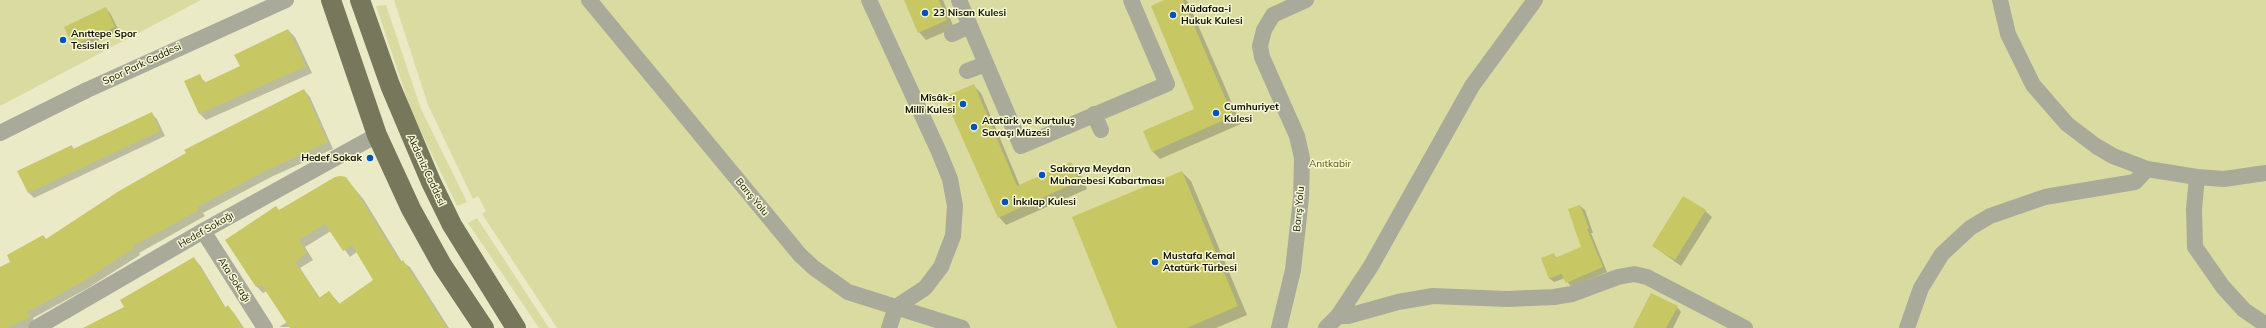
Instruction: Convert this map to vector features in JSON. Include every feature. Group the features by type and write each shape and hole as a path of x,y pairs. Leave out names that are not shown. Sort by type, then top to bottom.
{"main road":[{"path":"332,0 377,135 411,209 442,265 484,328"},
{"name":"Akdeniz Caddesi","path":"360,0 390,86 431,182 452,225 516,328"}],"street":[{"name":"Spor Park Caddesi","path":"0,133 87,90 286,0"},
{"name":"Barış Yolu","path":"589,0 800,255 828,280 848,292 962,328"},
{"path":"869,0 939,152 950,179 955,206 953,236 941,267 925,288 896,307 889,328"},
{"path":"959,0 1021,146 1167,84 1131,0"},
{"name":"Barış Yolu","path":"1279,328 1293,270 1301,198 1302,158 1299,144 1262,57 1260,46 1264,30 1273,15 1306,0"},
{"path":"1326,328 1338,316 1374,260 1472,86 1535,0"},
{"path":"2000,0 2008,34 2025,72 2033,85 2066,124 2096,146 2113,156 2147,168 2197,177 2224,179 2266,173"},
{"path":"952,34 970,26"},
{"path":"967,71 986,64"},
{"path":"1094,114 1101,130"},
{"name":"Hedef Sokağı","path":"36,328 53,324 203,231 377,135"},
{"path":"1907,328 1921,288 1942,254 1970,228 1990,216 2045,197 2135,182 2147,168"},
{"path":"2197,177 2193,228 2197,251 2223,287 2244,310 2266,325"},
{"name":"Ata Sokağı","path":"203,231 265,328"},
{"path":"1338,316 1348,316 1398,302 1433,296 1508,299 1554,297 1572,294 1618,277 1634,274 1647,278 1745,328"}],"green space":[{"name":"Anıttepe Spor Tesisleri","path":"0,0 201,0 0,106"},
{"name":"Anıtkabir","path":"394,0 2266,0 2266,328 557,328 482,214 486,211 478,196 473,199 428,105"},
{"path":"386,5 421,109 467,202 457,206 412,113 376,6"},
{"path":"477,218 549,328 539,328 468,223"}],"building":[{"path":"904,0 939,0 947,20 918,33"},
{"path":"1164,0 1183,0 1233,116 1152,152 1143,131 1194,109 1151,6"},
{"path":"106,7 115,27 73,46 64,27"},
{"path":"288,29 306,66 199,114 184,81 200,74 204,83 240,66 234,55"},
{"name":"Atatürk ve Kurtuluş Savaşı Müzesi","path":"974,84 1017,186 1071,162 1079,181 998,218 944,97"},
{"path":"304,89 328,142 265,171 197,207 199,210 133,246 134,248 82,282 27,312 30,317 7,328 0,328 0,267 10,262 7,255 43,235 46,239 119,191 186,153 184,150"},
{"path":"152,112 160,131 28,193 17,171 72,145 73,149"},
{"name":"Mustafa Kemal Atatürk Türbesi","path":"1182,171 1238,306 1187,328 1117,328 1072,217"},
{"path":"335,177 346,177 400,262 403,260 447,328 290,328 261,284 256,287 225,240 276,206 279,210","holes":["325,224 343,251 352,245 373,280 339,304 329,291 319,298 295,262 307,253 299,240"]},
{"path":"1683,196 1706,210 1675,260 1652,246"},
{"path":"1580,205 1589,228 1587,229 1603,267 1566,283 1561,274 1549,279 1541,258 1554,253 1555,258 1581,247 1568,209"},
{"path":"194,257 225,308 228,305 243,328 83,328 124,307 120,300"},
{"path":"1651,293 1678,306 1666,328 1633,328"}],"place":[{"name":"23 Nisan Kulesi","path":"925,13"},
{"name":"Müdafaa-i Hukuk Kulesi","path":"1173,15"},
{"name":"Anıttepe Spor Tesisleri","path":"63,40"},
{"name":"Mîsâk-ı Millî Kulesi","path":"963,104"},
{"name":"Cumhuriyet Kulesi","path":"1216,113"},
{"name":"Atatürk ve Kurtuluş Savaşı Müzesi","path":"974,127"},
{"name":"Hedef Sokak","path":"370,158"},
{"name":"Sakarya Meydan Muharebesi Kabartması","path":"1042,175"},
{"name":"İnkılap Kulesi","path":"1005,202"},
{"name":"Mustafa Kemal Atatürk Türbesi","path":"1155,262"}]}
